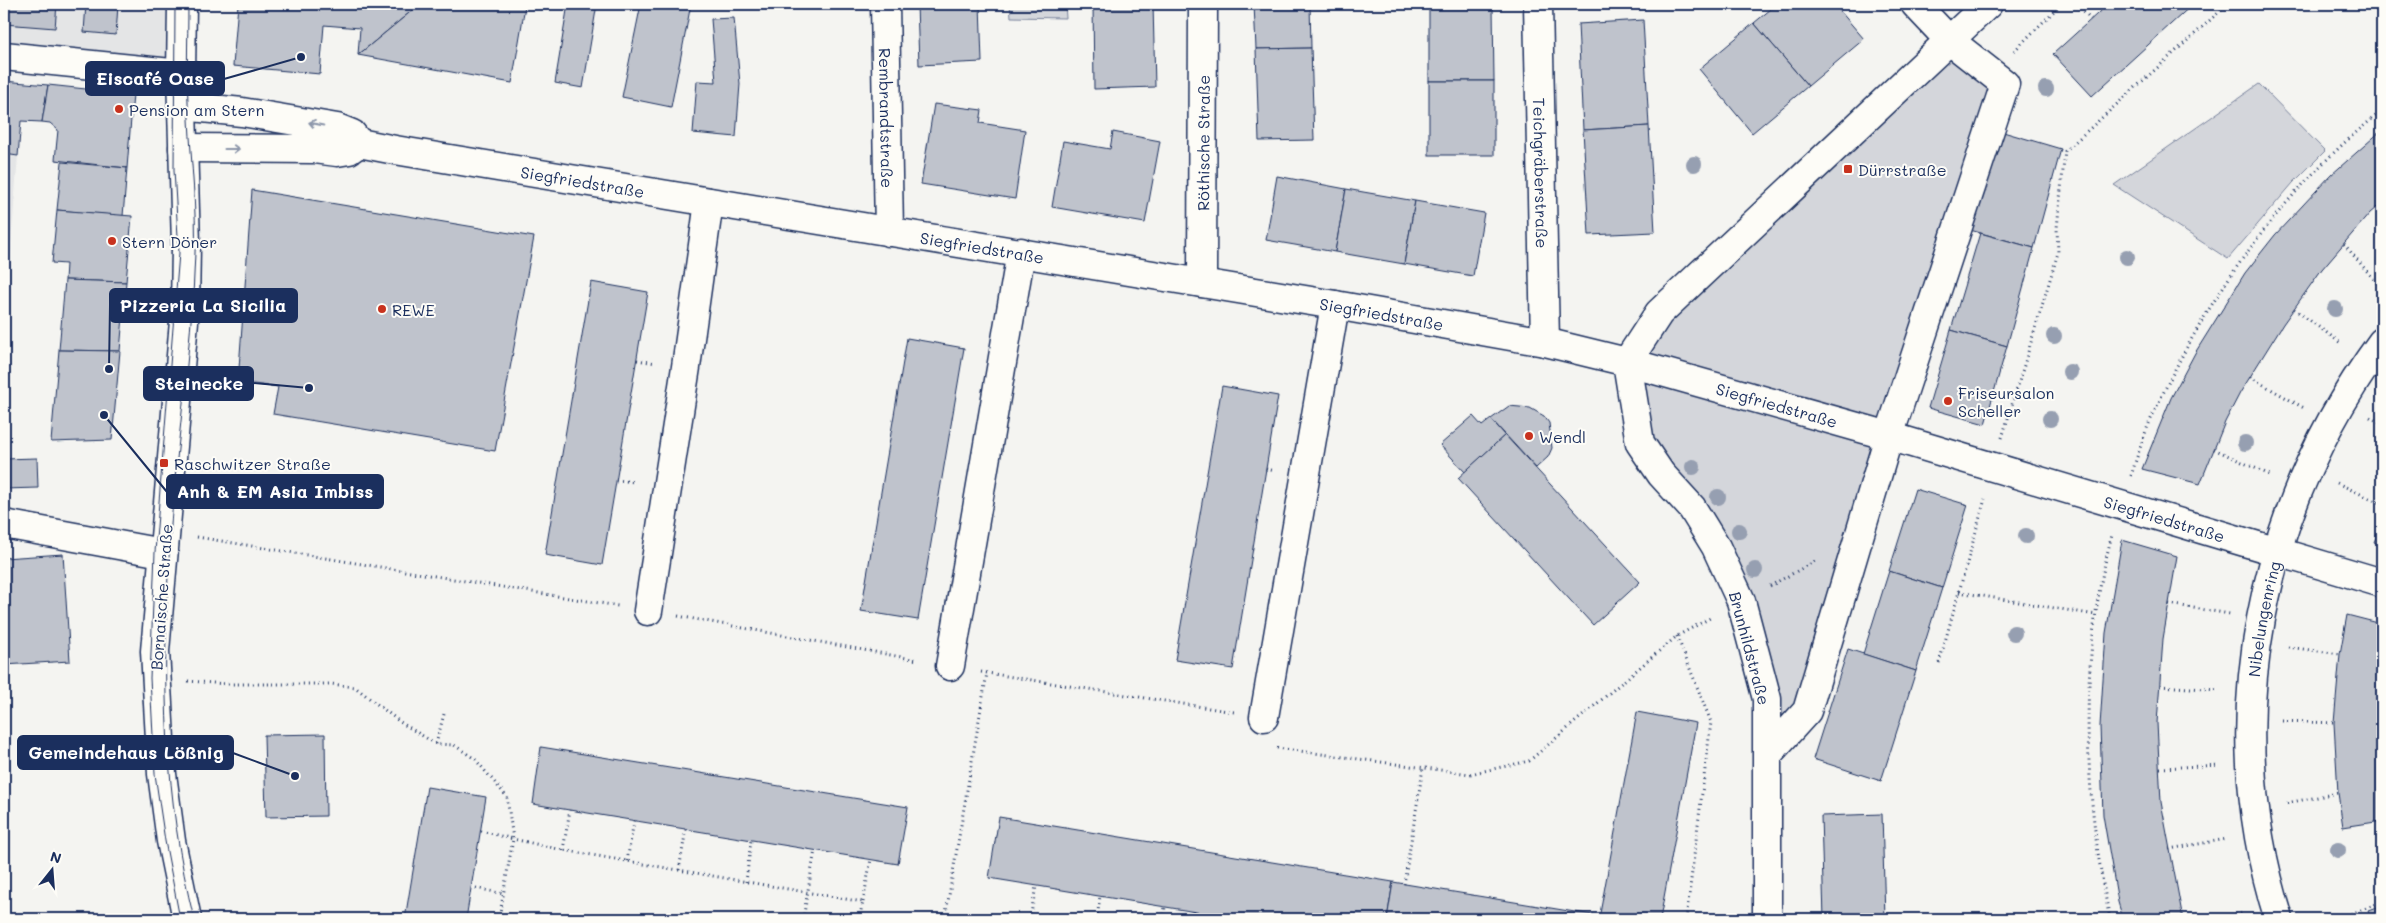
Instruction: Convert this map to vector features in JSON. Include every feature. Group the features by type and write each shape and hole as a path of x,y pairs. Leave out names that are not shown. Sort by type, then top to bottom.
{"street":[{"name":"Bornaische Straße","path":"182,4 181,74 186,245 185,310 163,542 155,651 155,682 162,774 171,841 187,919"},
{"name":"Rembrandtstraße","path":"885,4 889,232"},
{"name":"Röthische Straße","path":"1202,284 1204,4"},
{"name":"Teichgräberstraße","path":"1538,4 1546,342"},
{"path":"1768,754 1807,711 1889,436 2005,84 1949,40 1915,4"},
{"path":"1627,362 1659,313 1988,4"},
{"path":"4,56 181,74"},
{"name":"Siegfriedstraße","path":"182,106 242,112 319,124 352,134 359,143 889,232 1022,252 1546,342 1627,362 1889,436 2382,582"},
{"path":"183,148 301,148 336,152 349,150 359,143"},
{"path":"648,611 686,367 709,202"},
{"path":"950,666 1022,252"},
{"path":"1264,717 1335,305"},
{"name":"Nibelungenring","path":"2278,919 2257,822 2251,764 2251,692 2258,631 2276,551 2302,479 2329,423 2375,352"},
{"name":"Brunhildstraße","path":"1627,362 1640,443 1661,474 1692,508 1716,547 1741,601 1767,699 1767,919"},
{"path":"4,524 163,542"}],"path":[{"path":"2005,84 2009,56 2061,4"},
{"path":"2076,4 2091,19"},
{"path":"1939,664 1994,467 2058,253 2057,228 2065,152 2228,4"},
{"path":"2344,244 2382,289"},
{"path":"2294,309 2375,352"},
{"path":"2250,377 2329,423"},
{"path":"2214,450 2382,504"},
{"path":"163,542 648,611 987,673 1264,717 1277,748 1470,774 1529,761 1677,636 1858,538"},
{"path":"1959,592 2096,616"},
{"path":"2169,604 2340,654"},
{"path":"1677,636 1711,722 1686,919"},
{"path":"945,919 987,673"},
{"path":"155,682 193,680 226,684 331,684 355,687 400,722 436,744 454,745 476,759 507,797 513,839 500,919"},
{"path":"2160,686 2251,692"},
{"path":"436,744 444,714"},
{"path":"2250,720 2334,723"},
{"path":"2160,768 2251,764"},
{"path":"1404,884 1423,768"},
{"path":"2169,849 2257,822 2338,793"},
{"path":"563,850 570,810"},
{"path":"627,861 634,821"},
{"path":"679,870 686,829"},
{"path":"481,831 563,850 863,902"},
{"path":"746,882 752,840"},
{"path":"803,919 815,850"},
{"path":"859,919 871,859"},
{"path":"1030,919 1036,886"},
{"path":"471,887 504,894"},
{"path":"1097,919 1100,896"},
{"path":"2337,919 2382,902"},
{"path":"1163,919 1165,907"}],"shaded area":[{"path":"4,4 182,4 181,74 4,56"},
{"path":"1010,4 1065,4 1066,18 1011,17"},
{"path":"1949,40 2005,84 1807,711 1768,754 1741,601 1661,474 1627,362"},
{"path":"2259,84 2325,151 2293,183 2228,259 2114,185"},
{"path":"4,154 18,156 8,281 4,281"}],"building":[{"path":"4,4 57,4 55,28 4,24"},
{"path":"86,4 118,4 116,35 84,32"},
{"path":"238,4 420,4 358,55 360,28 324,25 320,74 233,66"},
{"path":"420,4 511,4 525,6 512,83 358,55"},
{"path":"568,4 597,4 583,88 555,83"},
{"path":"641,4 691,4 671,107 622,97"},
{"path":"917,4 980,4 982,62 919,65"},
{"path":"1093,4 1153,4 1155,87 1094,89"},
{"path":"1254,4 1310,4 1311,48 1256,49"},
{"path":"1429,4 1493,4 1493,7 1429,7"},
{"path":"1777,4 1834,4 1864,39 1808,86 1754,23"},
{"path":"2108,4 2193,4 2092,96 2053,54"},
{"path":"1429,7 1493,7 1494,81 1429,81"},
{"path":"734,18 740,84 736,137 693,133 697,81 716,82 711,19"},
{"path":"1643,20 1649,126 1583,130 1578,24"},
{"path":"1754,23 1808,86 1752,133 1699,69"},
{"path":"1311,48 1314,140 1259,141 1256,49"},
{"path":"4,81 48,85 42,122 21,121 18,156 4,154"},
{"path":"1429,81 1494,81 1494,155 1429,155"},
{"path":"48,85 133,94 127,168 55,160 58,130 50,123 42,122"},
{"path":"934,104 982,110 980,123 1025,130 1015,199 921,184"},
{"path":"1649,126 1655,232 1589,235 1583,130"},
{"path":"1993,129 2061,149 2034,248 1963,228"},
{"path":"2382,130 2382,203 2370,213 2322,269 2283,324 2240,393 2225,422 2200,484 2142,469 2171,398 2195,353 2245,273 2275,235 2331,175"},
{"path":"1113,132 1160,141 1145,223 1052,207 1063,141 1110,149"},
{"path":"62,162 127,168 123,216 57,210"},
{"path":"1277,176 1346,189 1335,252 1266,240"},
{"path":"1346,189 1415,201 1404,264 1335,252"},
{"name":"REWE","path":"252,190 534,237 495,451 273,414 278,387 238,382"},
{"path":"1415,201 1484,213 1473,276 1404,264"},
{"path":"57,210 132,216 126,282 65,280 66,264 52,263"},
{"path":"1980,233 2034,248 2007,346 1951,330"},
{"path":"65,280 126,282 120,351 59,350"},
{"path":"591,282 648,292 602,565 545,555"},
{"path":"1951,330 2007,346 1985,424 1928,408"},
{"path":"907,338 964,348 918,620 861,611"},
{"path":"59,350 120,351 112,440 51,442"},
{"path":"1222,386 1278,396 1233,669 1175,660"},
{"name":"Wendl","path":"1509,406 1530,408 1544,416 1549,423 1552,448 1548,457 1536,468 1491,419"},
{"path":"1473,416 1482,426 1491,419 1505,435 1465,472 1440,445"},
{"path":"1505,435 1640,582 1593,625 1458,478"},
{"path":"37,458 38,488 4,489 4,459"},
{"path":"1915,489 1968,505 1942,588 1889,571"},
{"path":"2382,523 2382,545 2374,542"},
{"path":"2122,540 2177,556 2163,639 2157,723 2161,802 2183,919 2123,919 2118,902 2103,815 2100,726 2106,633"},
{"path":"63,554 70,661 4,665 4,558"},
{"path":"1889,571 1942,588 1916,671 1863,654"},
{"path":"2347,615 2382,624 2382,821 2343,827 2338,793 2334,723 2340,654"},
{"path":"1848,649 1916,671 1881,781 1813,759"},
{"path":"1637,712 1696,723 1660,919 1599,919"},
{"path":"325,734 326,816 266,817 264,735"},
{"path":"541,747 908,807 898,864 533,804"},
{"path":"427,787 486,797 466,919 405,919"},
{"path":"1882,814 1885,919 1824,919 1821,816"},
{"path":"999,817 1393,882 1387,919 1239,919 989,878"},
{"path":"1393,882 1599,916 1599,919 1387,919"},
{"path":"2382,906 2382,919 2371,919 2368,911"}],"tram line":[{"path":"175,4 174,170 179,253 155,552 150,678 155,774 165,841 180,919"},
{"path":"188,4 188,90 195,203 195,253 190,329 171,519 167,603 166,694 171,784 176,829 194,919"}],"place":[{"name":"Eiscafé Oase","path":"301,57"},
{"name":"Pension am Stern","path":"119,109"},
{"name":"Dürrstraße","path":"1848,169"},
{"name":"Stern Döner","path":"112,241"},
{"name":"REWE","path":"382,309"},
{"name":"Pizzeria La Sicilia","path":"109,369"},
{"name":"Steinecke","path":"309,388"},
{"name":"Friseursalon Scheller","path":"1948,401"},
{"name":"Anh & EM Asia Imbiss","path":"104,415"},
{"name":"Wendl","path":"1529,436"},
{"name":"Raschwitzer Straße","path":"164,463"},
{"name":"Gemeindehaus Lößnig","path":"295,776"}]}
